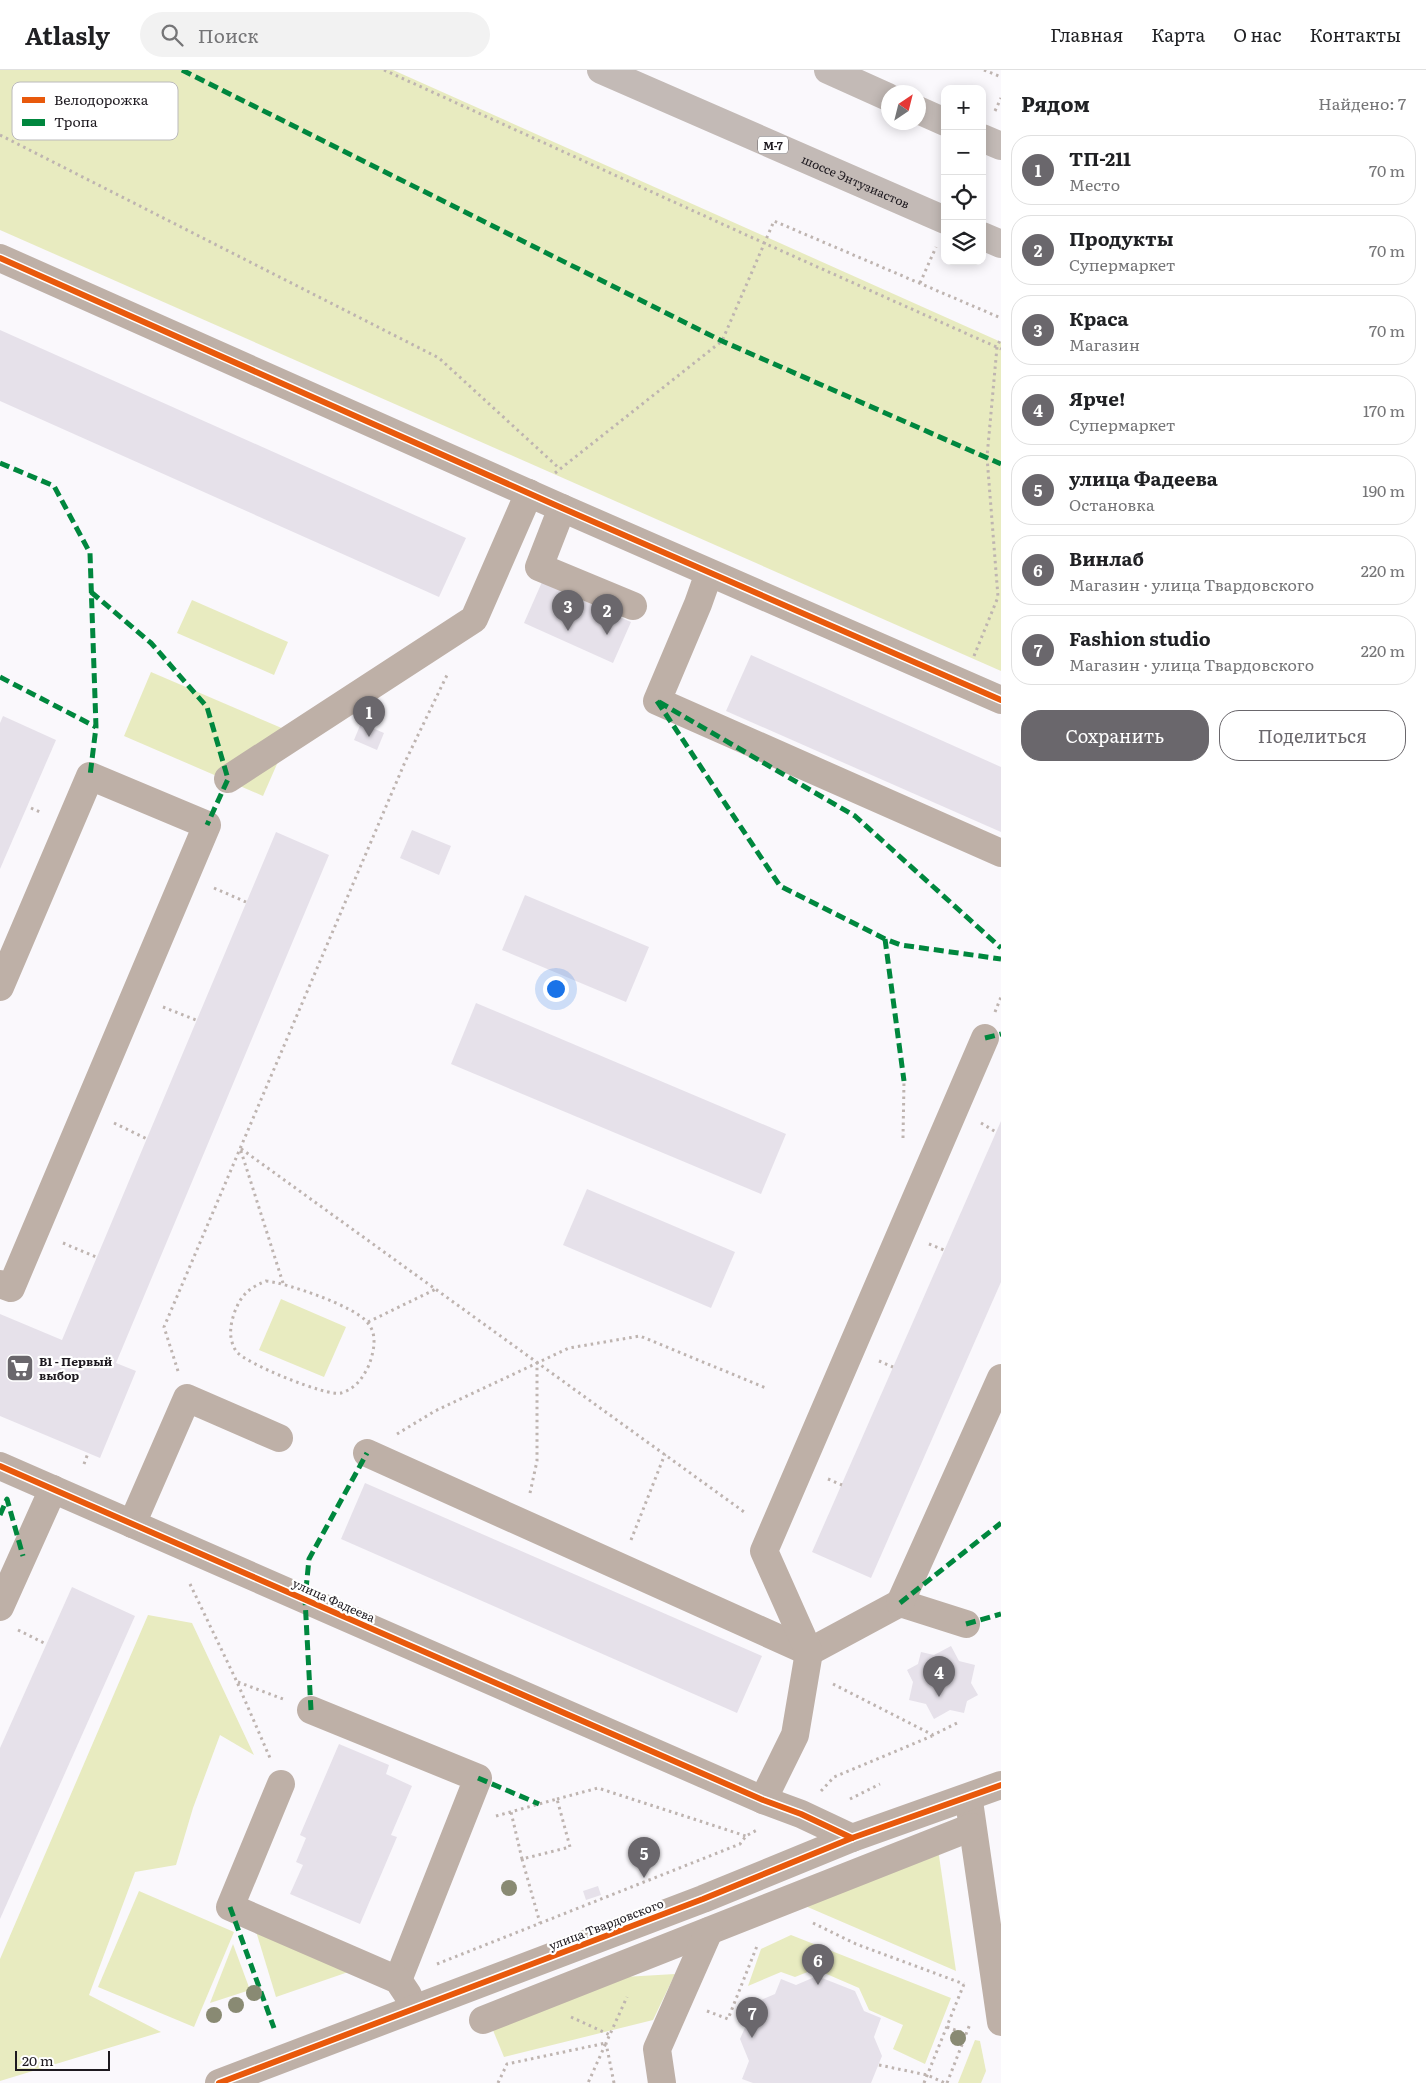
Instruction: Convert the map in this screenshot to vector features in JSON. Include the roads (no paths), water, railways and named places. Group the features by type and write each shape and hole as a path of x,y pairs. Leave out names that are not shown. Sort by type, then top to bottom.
{"highway":[{"name":"шоссе Энтузиастов","path":"601,70 941,231"},
{"path":"828,70 881,94"},
{"path":"926,114 941,120"},
{"path":"986,140 1001,146"},
{"path":"986,238 1001,244"}],"street":[{"path":"0,258 709,573 1001,700"},
{"path":"228,779 474,619 528,493"},
{"path":"562,508 540,567 633,606"},
{"path":"709,573 698,604 657,700 1001,853"},
{"path":"0,987 90,776 207,825 10,1288 0,1284"},
{"path":"764,1800 795,1735 808,1661 764,1551 985,1038"},
{"path":"808,1661 900,1603 1001,1378"},
{"path":"132,1524 187,1398 279,1438"},
{"path":"367,1453 622,1568 808,1661"},
{"name":"улица Фадеева","path":"0,1466 764,1800 801,1814 852,1838"},
{"path":"6,1617 53,1489"},
{"path":"900,1603 966,1624"},
{"path":"310,1710 478,1778 398,1980"},
{"path":"281,1784 230,1907 398,1980 416,2007"},
{"name":"улица Твардовского","path":"219,2083 264,2074 416,2007 703,1899 852,1838 1001,1785"},
{"path":"968,1797 1001,2022"},
{"path":"482,2020 972,1827"},
{"path":"662,2083 657,2049 710,1931"}],"place":[{"name":"Краса","path":"568,631"},
{"name":"Продукты","path":"607,635"},
{"name":"ТП-211","path":"369,737"},
{"name":"В1 - Первый выбор","path":"20,1368"},
{"name":"Ярче!","path":"939,1697"},
{"name":"улица Фадеева","path":"644,1878"},
{"name":"Винлаб","path":"818,1985"},
{"name":"Fashion studio","path":"752,2038"}]}
